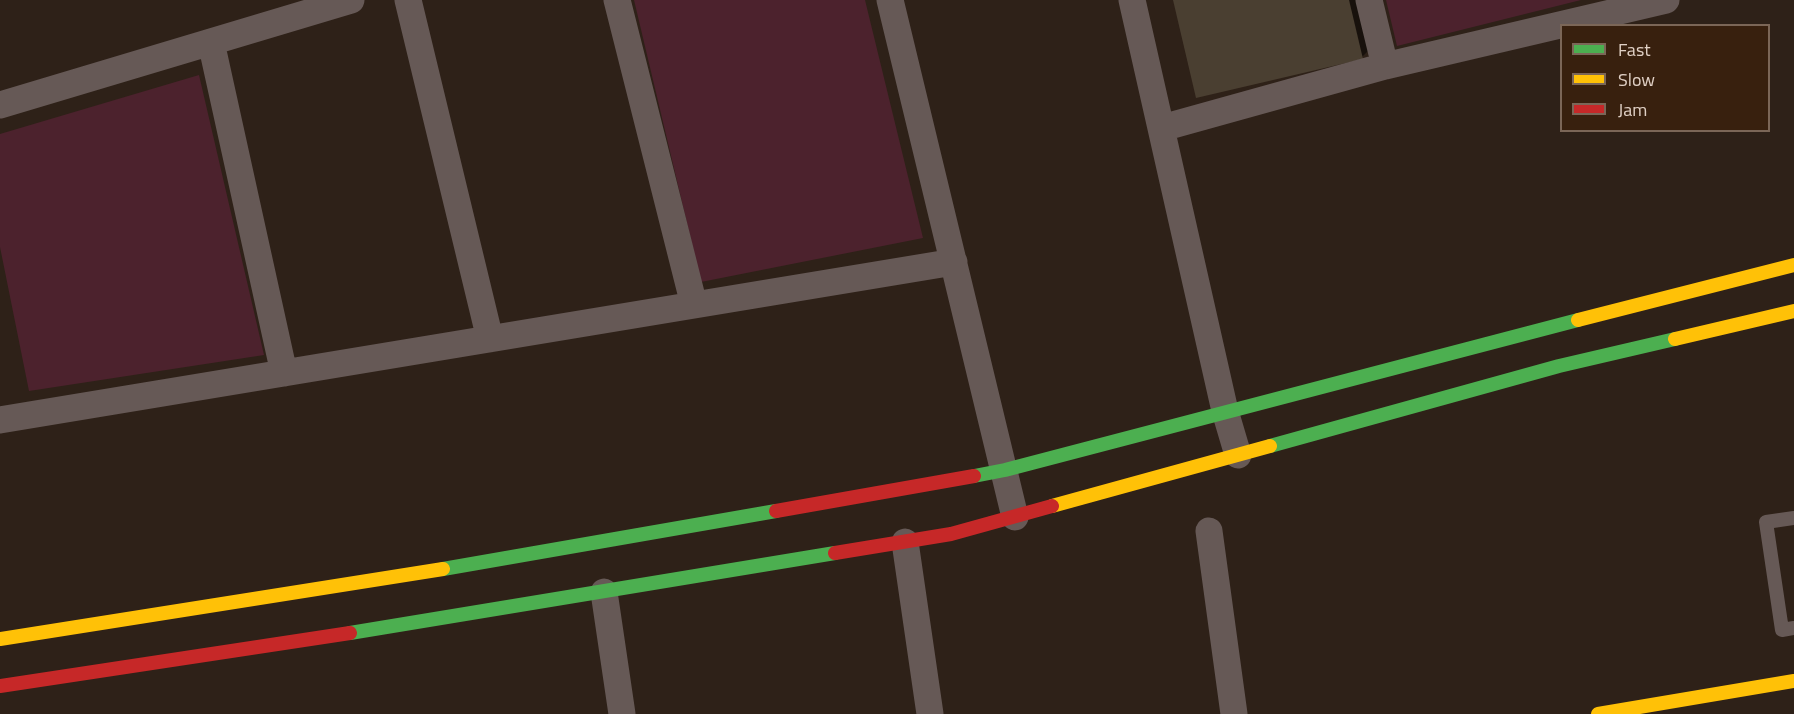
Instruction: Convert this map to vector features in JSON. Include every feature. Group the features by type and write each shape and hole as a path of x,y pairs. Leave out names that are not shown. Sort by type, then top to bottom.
{"street":[{"path":"0,105 351,0"},
{"path":"408,0 490,339"},
{"path":"617,0 694,305"},
{"path":"891,0 1015,517"},
{"path":"1132,0 1225,411 1238,455"},
{"path":"1369,0 1385,66"},
{"path":"1162,128 1385,66 1626,4 1666,0"},
{"path":"212,42 284,373"},
{"path":"1,414 284,373 954,262"},
{"path":"0,639 556,551 1005,470 1225,411 1794,266"},
{"path":"0,686 604,592 951,534 1559,366 1794,311"},
{"path":"1209,531 1234,714"},
{"path":"905,542 930,714"},
{"path":"604,592 622,714"},
{"path":"1598,714 1794,681"}],"lane":[{"path":"1794,518 1766,522 1782,630 1794,628"}],"shaded area":[{"path":"634,0 865,0 923,238 701,282"},
{"path":"1386,0 1581,0 1397,46"},
{"path":"199,75 264,355 29,391 0,247 0,134"}],"building":[{"path":"1173,0 1349,0 1363,59 1196,98"}],"traffic: fast":[{"path":"974,476 1005,470 1578,320"},
{"path":"1270,446 1559,366 1675,339"},
{"path":"443,569 776,511"},
{"path":"350,633 835,553"}],"traffic: slow":[{"path":"1578,320 1794,265"},
{"path":"1675,339 1794,311"},
{"path":"1052,506 1270,446"},
{"path":"0,639 443,569"},
{"path":"1598,714 1794,681"}],"traffic: jam":[{"path":"776,511 974,476"},
{"path":"835,553 951,534 1052,506"},
{"path":"0,686 350,633"}]}
